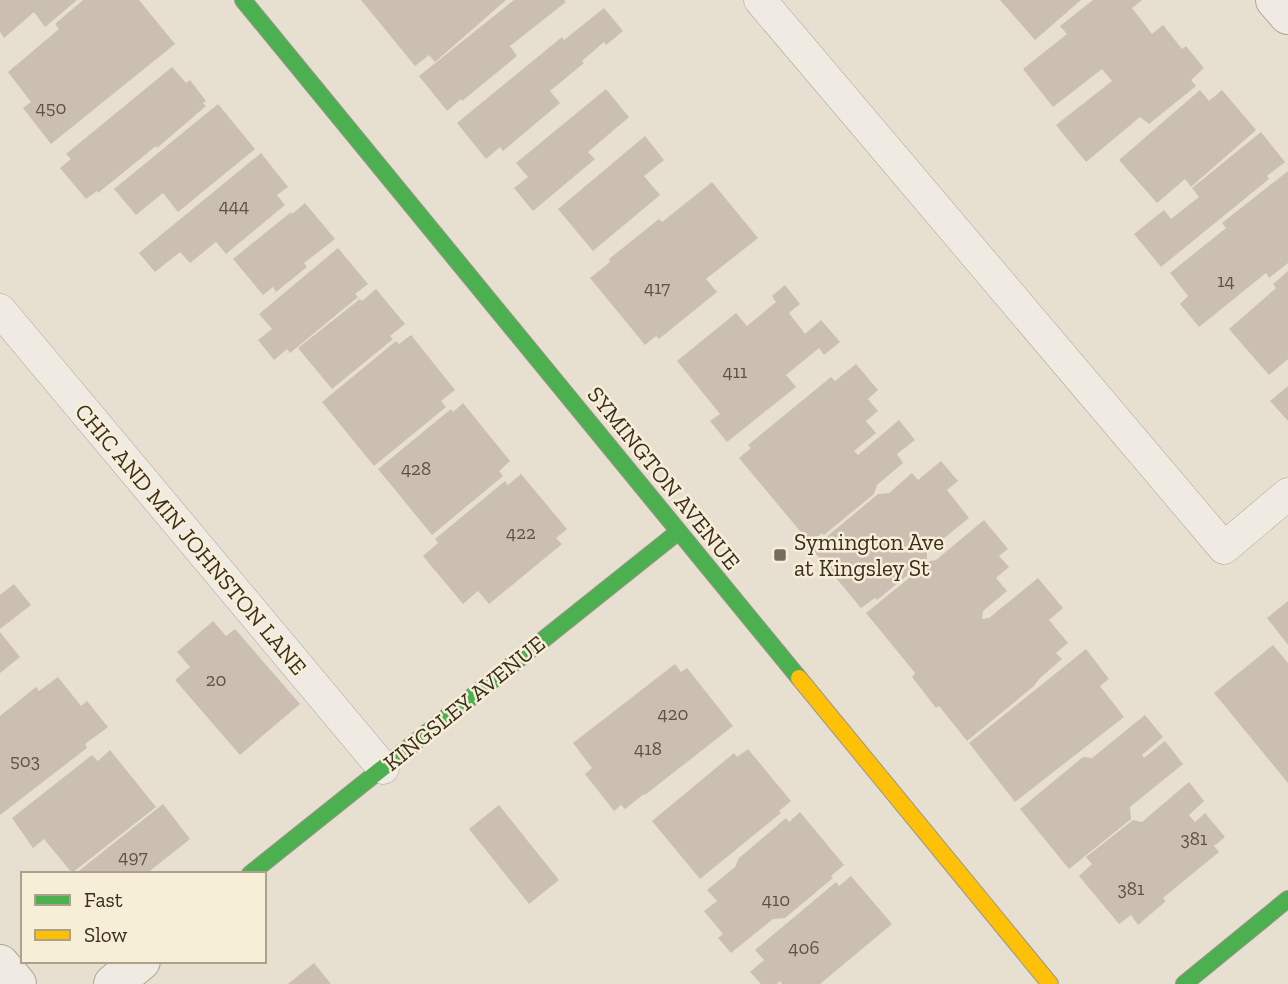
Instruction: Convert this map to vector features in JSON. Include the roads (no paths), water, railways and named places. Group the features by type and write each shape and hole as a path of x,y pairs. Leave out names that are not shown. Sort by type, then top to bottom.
{"street":[{"name":"SYMINGTON AVENUE","path":"243,0 1050,984"},
{"path":"1275,0 1288,15"},
{"name":"KINGSLEY AVENUE","path":"253,872 678,532"},
{"path":"1184,984 1288,899"},
{"path":"113,984 139,963"},
{"path":"0,964 17,984"}],"lane":[{"path":"760,0 1224,548 1288,494"},
{"name":"CHIC AND MIN JOHNSTON LANE","path":"0,310 383,768"}],"place":[{"name":"Symington Ave at Kingsley St","path":"780,555"}]}
